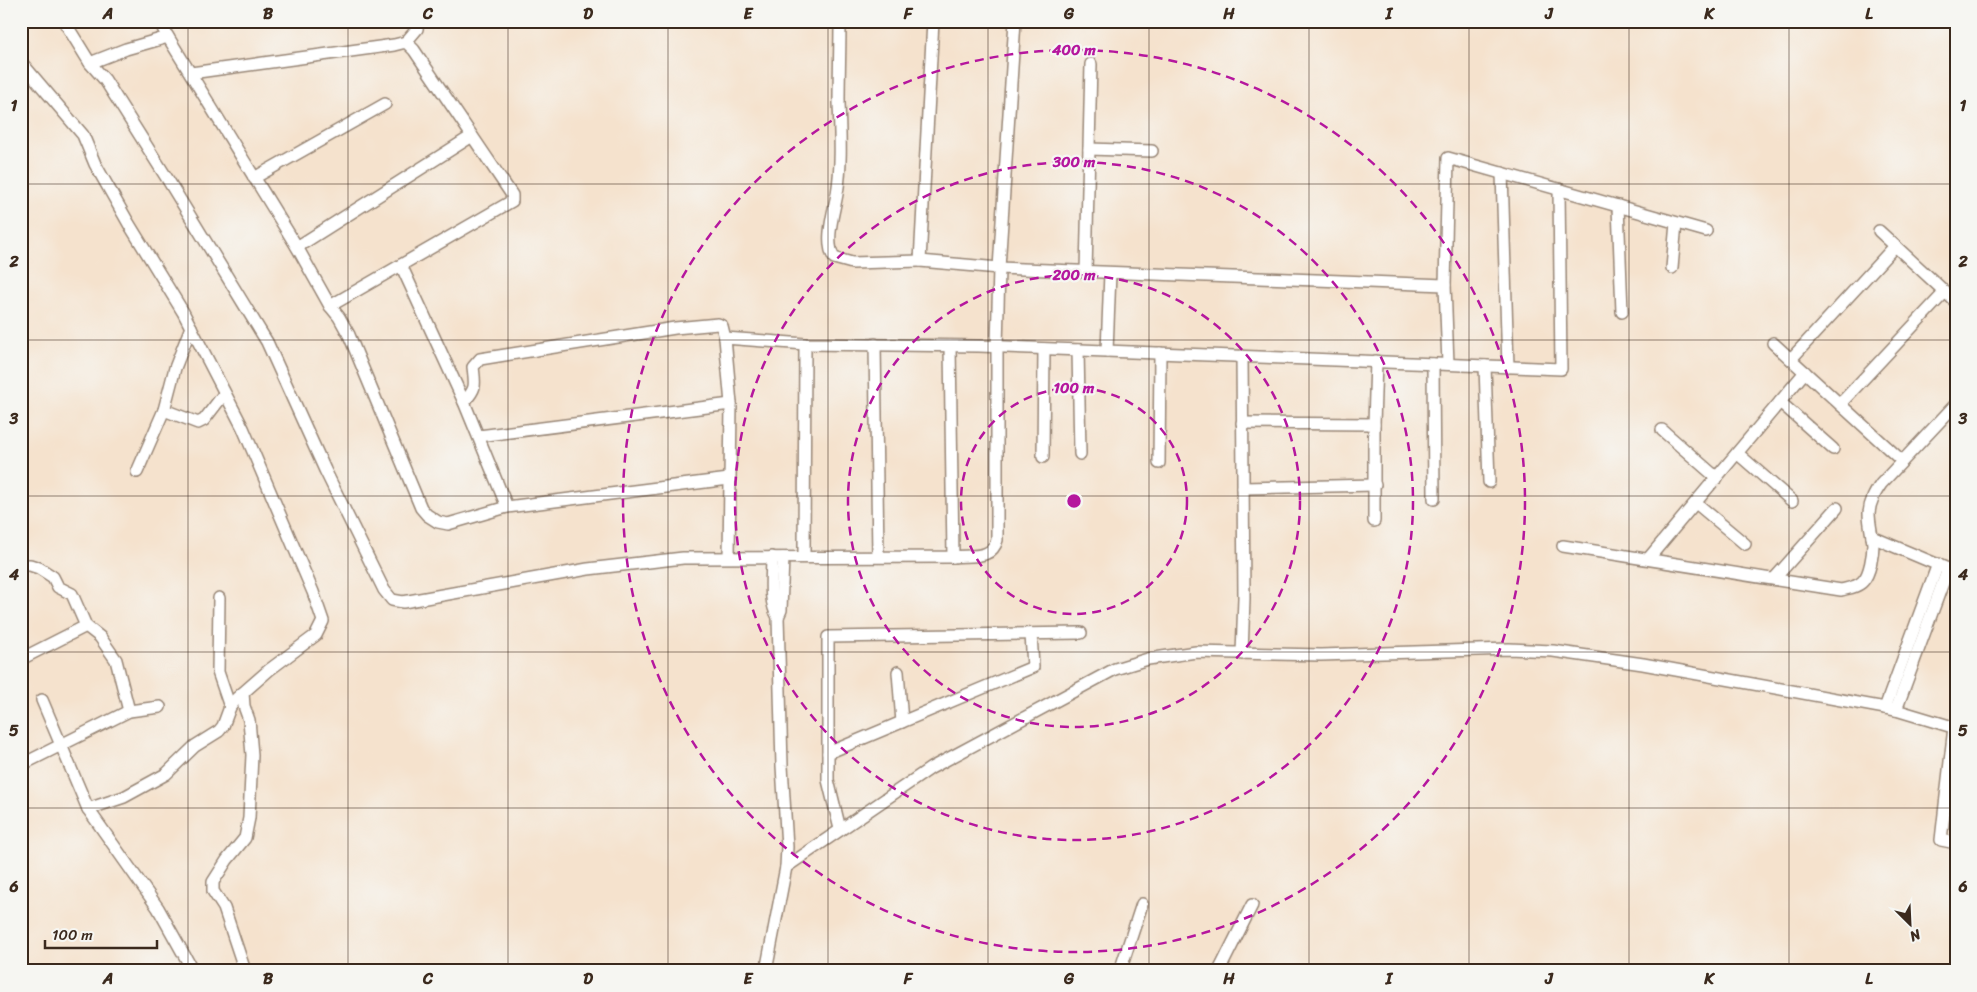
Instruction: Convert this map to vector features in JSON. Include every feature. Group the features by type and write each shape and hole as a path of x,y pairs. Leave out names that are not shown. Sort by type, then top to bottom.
{"street":[{"path":"64,21 90,63 105,80 267,342 329,478 384,590 392,600 403,602 588,569 683,558 778,558 804,556 953,557 989,554 995,548 997,540 999,268 1015,21"},
{"path":"159,21 348,334 421,508 426,515 438,522 448,524 507,507 729,479"},
{"path":"190,73 394,45 406,42 417,29 418,21"},
{"path":"840,21 840,179 830,236 831,252 834,258 852,263 920,261 999,268 1086,272 1444,285"},
{"path":"920,261 933,21"},
{"path":"90,63 126,49 168,37"},
{"path":"330,306 512,201 511,192 414,50 406,42"},
{"path":"21,62 35,75 83,135 95,164 191,327 243,428 313,592 323,621 316,635 269,670 243,693 230,708 219,731 195,746 166,774 124,797 88,809"},
{"path":"1086,272 1091,64"},
{"path":"254,178 385,104"},
{"path":"297,247 472,136"},
{"path":"1089,149 1152,151"},
{"path":"1448,364 1444,285 1448,158 1706,232"},
{"path":"1502,173 1508,367"},
{"path":"725,338 805,344 997,347 1561,369 1560,189"},
{"path":"1618,206 1622,312"},
{"path":"1672,268 1676,223"},
{"path":"1879,231 1956,302"},
{"path":"1791,359 1895,246"},
{"path":"401,266 479,436 507,507"},
{"path":"1107,351 1110,273"},
{"path":"1840,404 1945,292"},
{"path":"464,402 474,392 474,367 480,359 675,328 718,324 722,326 725,338 731,404 729,479 730,557"},
{"path":"137,472 164,410 175,368 191,327"},
{"path":"1773,343 1902,461"},
{"path":"804,556 805,344"},
{"path":"875,344 878,556"},
{"path":"950,346 953,557"},
{"path":"1043,457 1044,349"},
{"path":"1078,350 1080,454"},
{"path":"1159,464 1160,353"},
{"path":"1242,356 1242,654"},
{"path":"1374,521 1376,361"},
{"path":"1433,364 1434,499"},
{"path":"1485,366 1489,482"},
{"path":"1648,560 1805,372"},
{"path":"164,410 198,423 204,420 224,394"},
{"path":"1780,402 1833,449"},
{"path":"479,436 731,404"},
{"path":"1563,546 1841,590 1857,585 1863,581 1869,570 1873,546 1869,515 1871,502 1881,484 1956,404"},
{"path":"1242,423 1374,424"},
{"path":"1662,430 1717,478"},
{"path":"1737,453 1792,501"},
{"path":"1243,488 1375,485"},
{"path":"1696,503 1745,544"},
{"path":"1774,579 1837,508"},
{"path":"1872,537 1943,567 1890,709"},
{"path":"766,971 786,866 778,617 781,610 778,558"},
{"path":"21,565 39,568 53,577 58,587 72,594 86,626 100,637 116,660 129,711"},
{"path":"219,598 218,672 230,708"},
{"path":"21,659 86,626"},
{"path":"840,829 828,780 828,637 1081,633"},
{"path":"828,753 1033,667 1031,634"},
{"path":"786,866 931,768 1116,669 1148,659 1196,652 1321,655 1509,649 1553,651 1643,664 1890,709 1955,727 1941,840 1956,842"},
{"path":"898,672 902,722"},
{"path":"243,693 244,706 249,720 252,755 249,818 245,838 227,860 213,882 213,891 224,908 245,971"},
{"path":"42,700 88,809 158,908 193,971"},
{"path":"21,765 129,711 160,707"},
{"path":"1120,971 1142,904"},
{"path":"1220,971 1252,905"}]}
